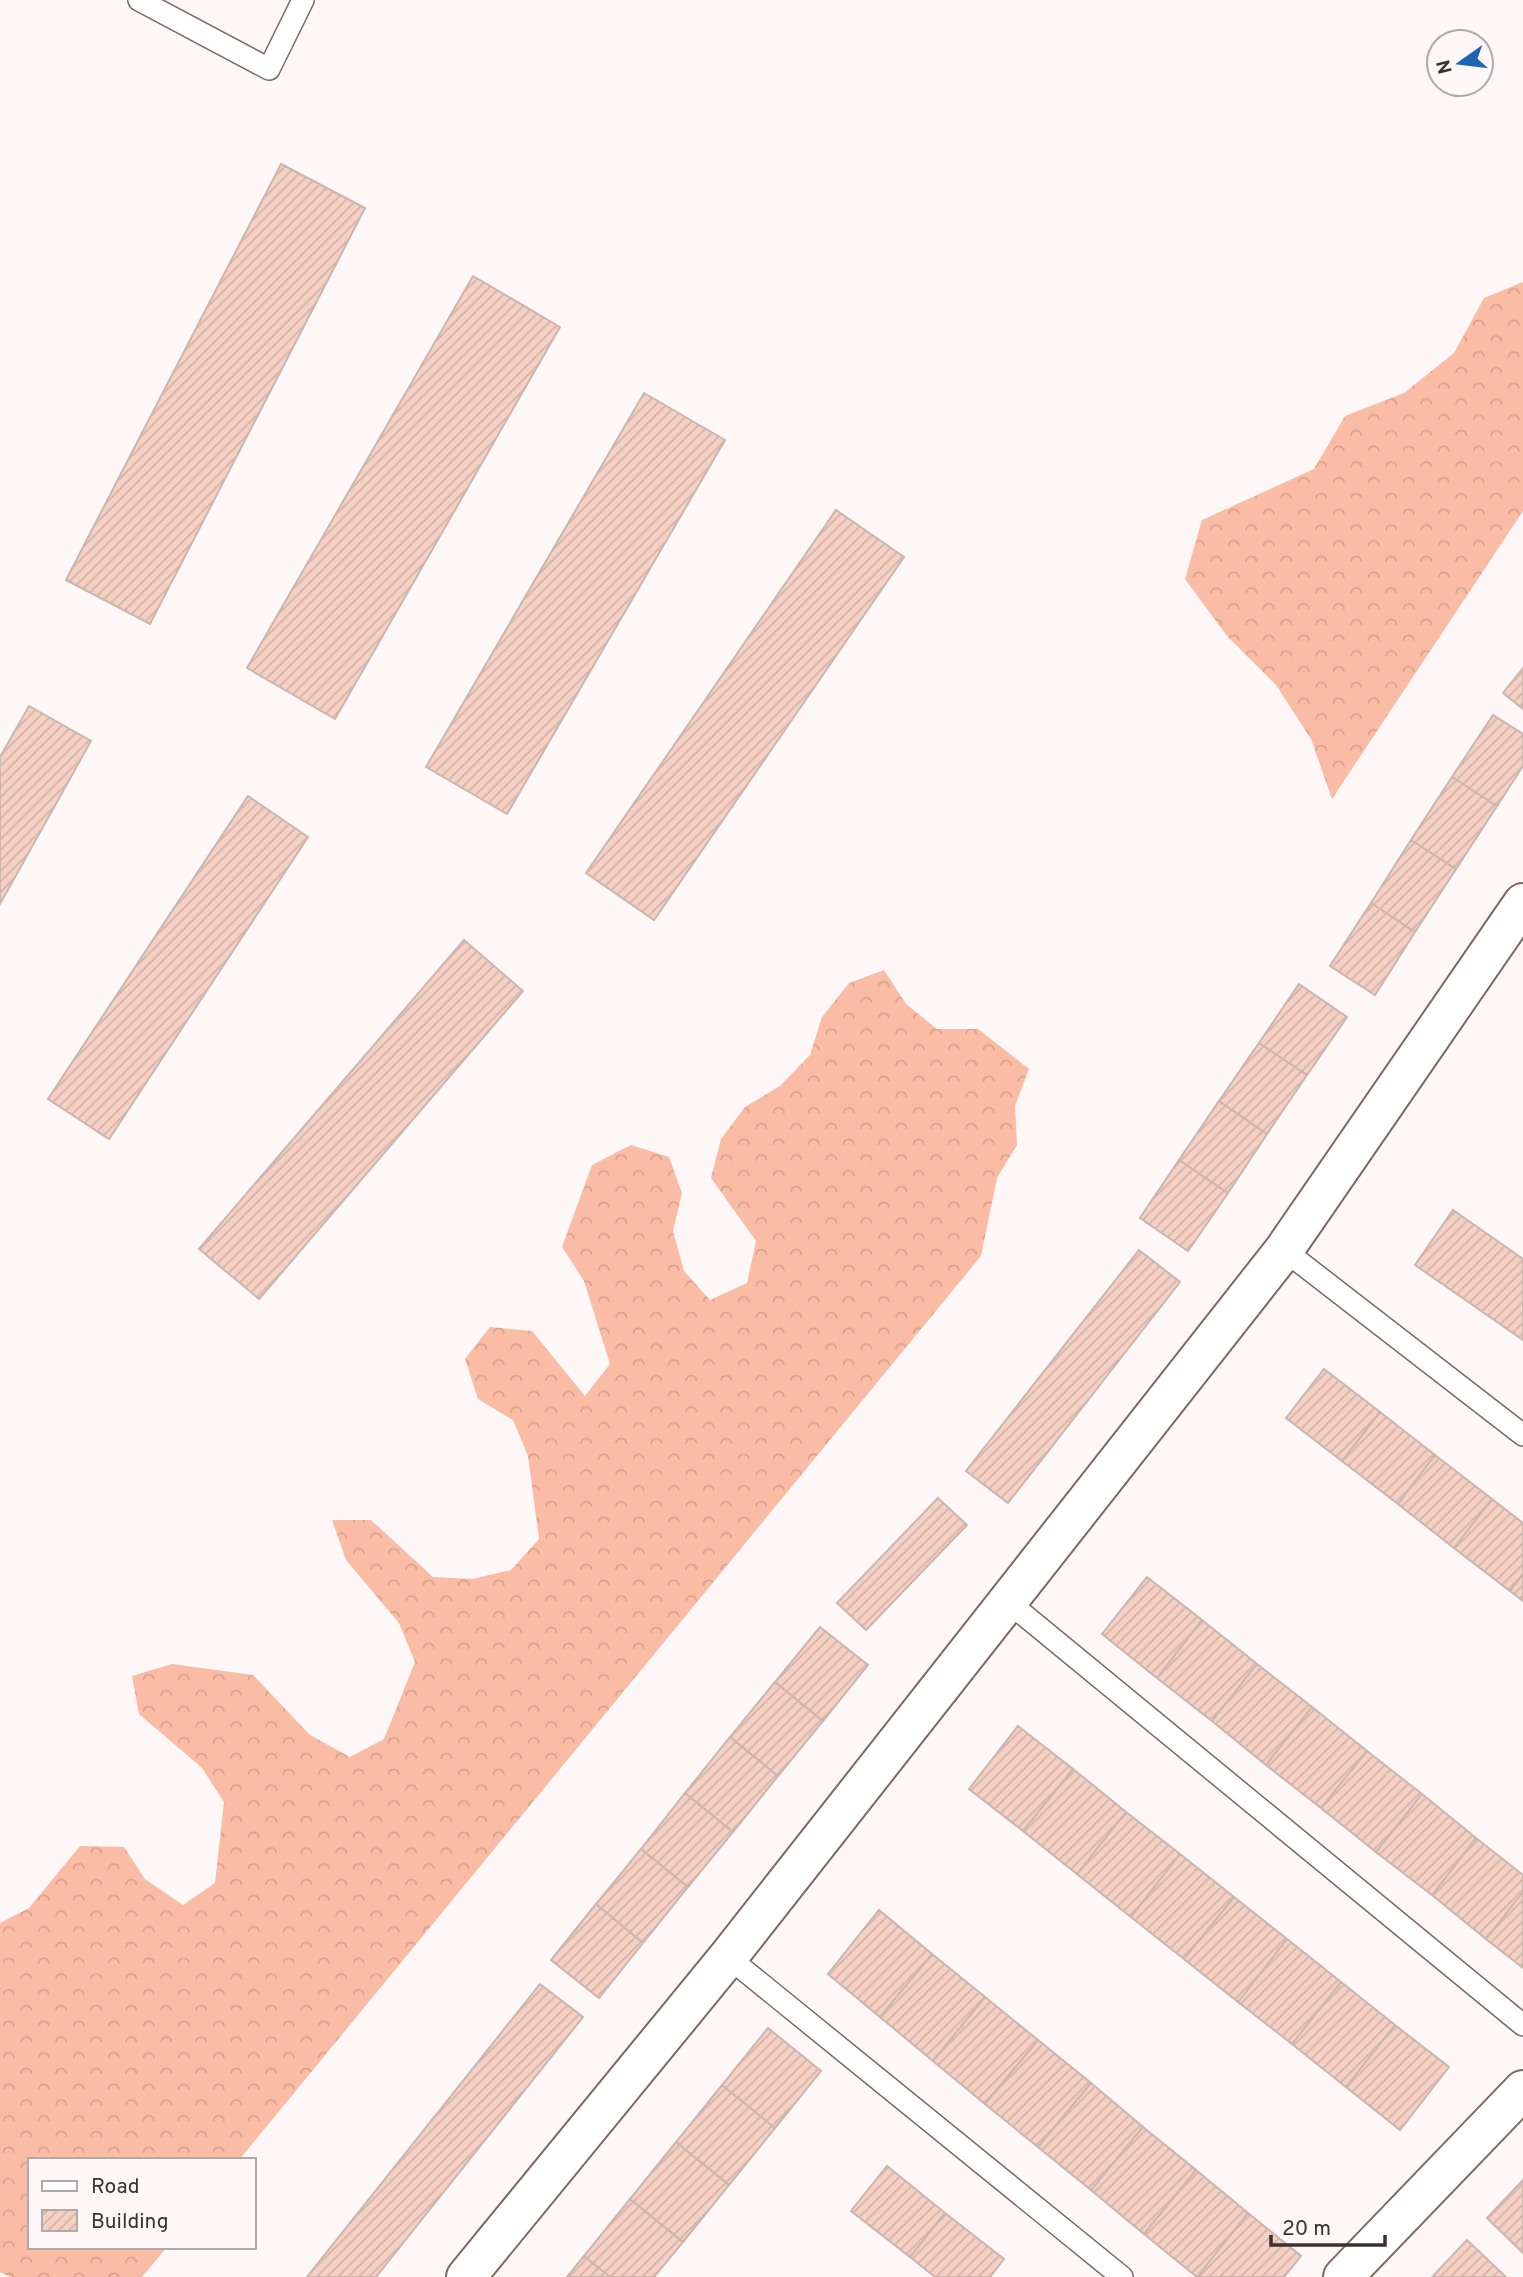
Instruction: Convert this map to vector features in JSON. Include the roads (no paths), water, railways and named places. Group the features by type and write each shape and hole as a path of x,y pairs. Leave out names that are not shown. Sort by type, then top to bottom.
{"street":[{"path":"466,2277 728,1957 1284,1250 1523,903"},
{"path":"1343,2277 1523,2090"}],"lane":[{"path":"139,0 269,69 303,0"},
{"path":"1284,1250 1523,1435"},
{"path":"1007,1601 1523,2025"},
{"path":"728,1957 1122,2277"}]}
